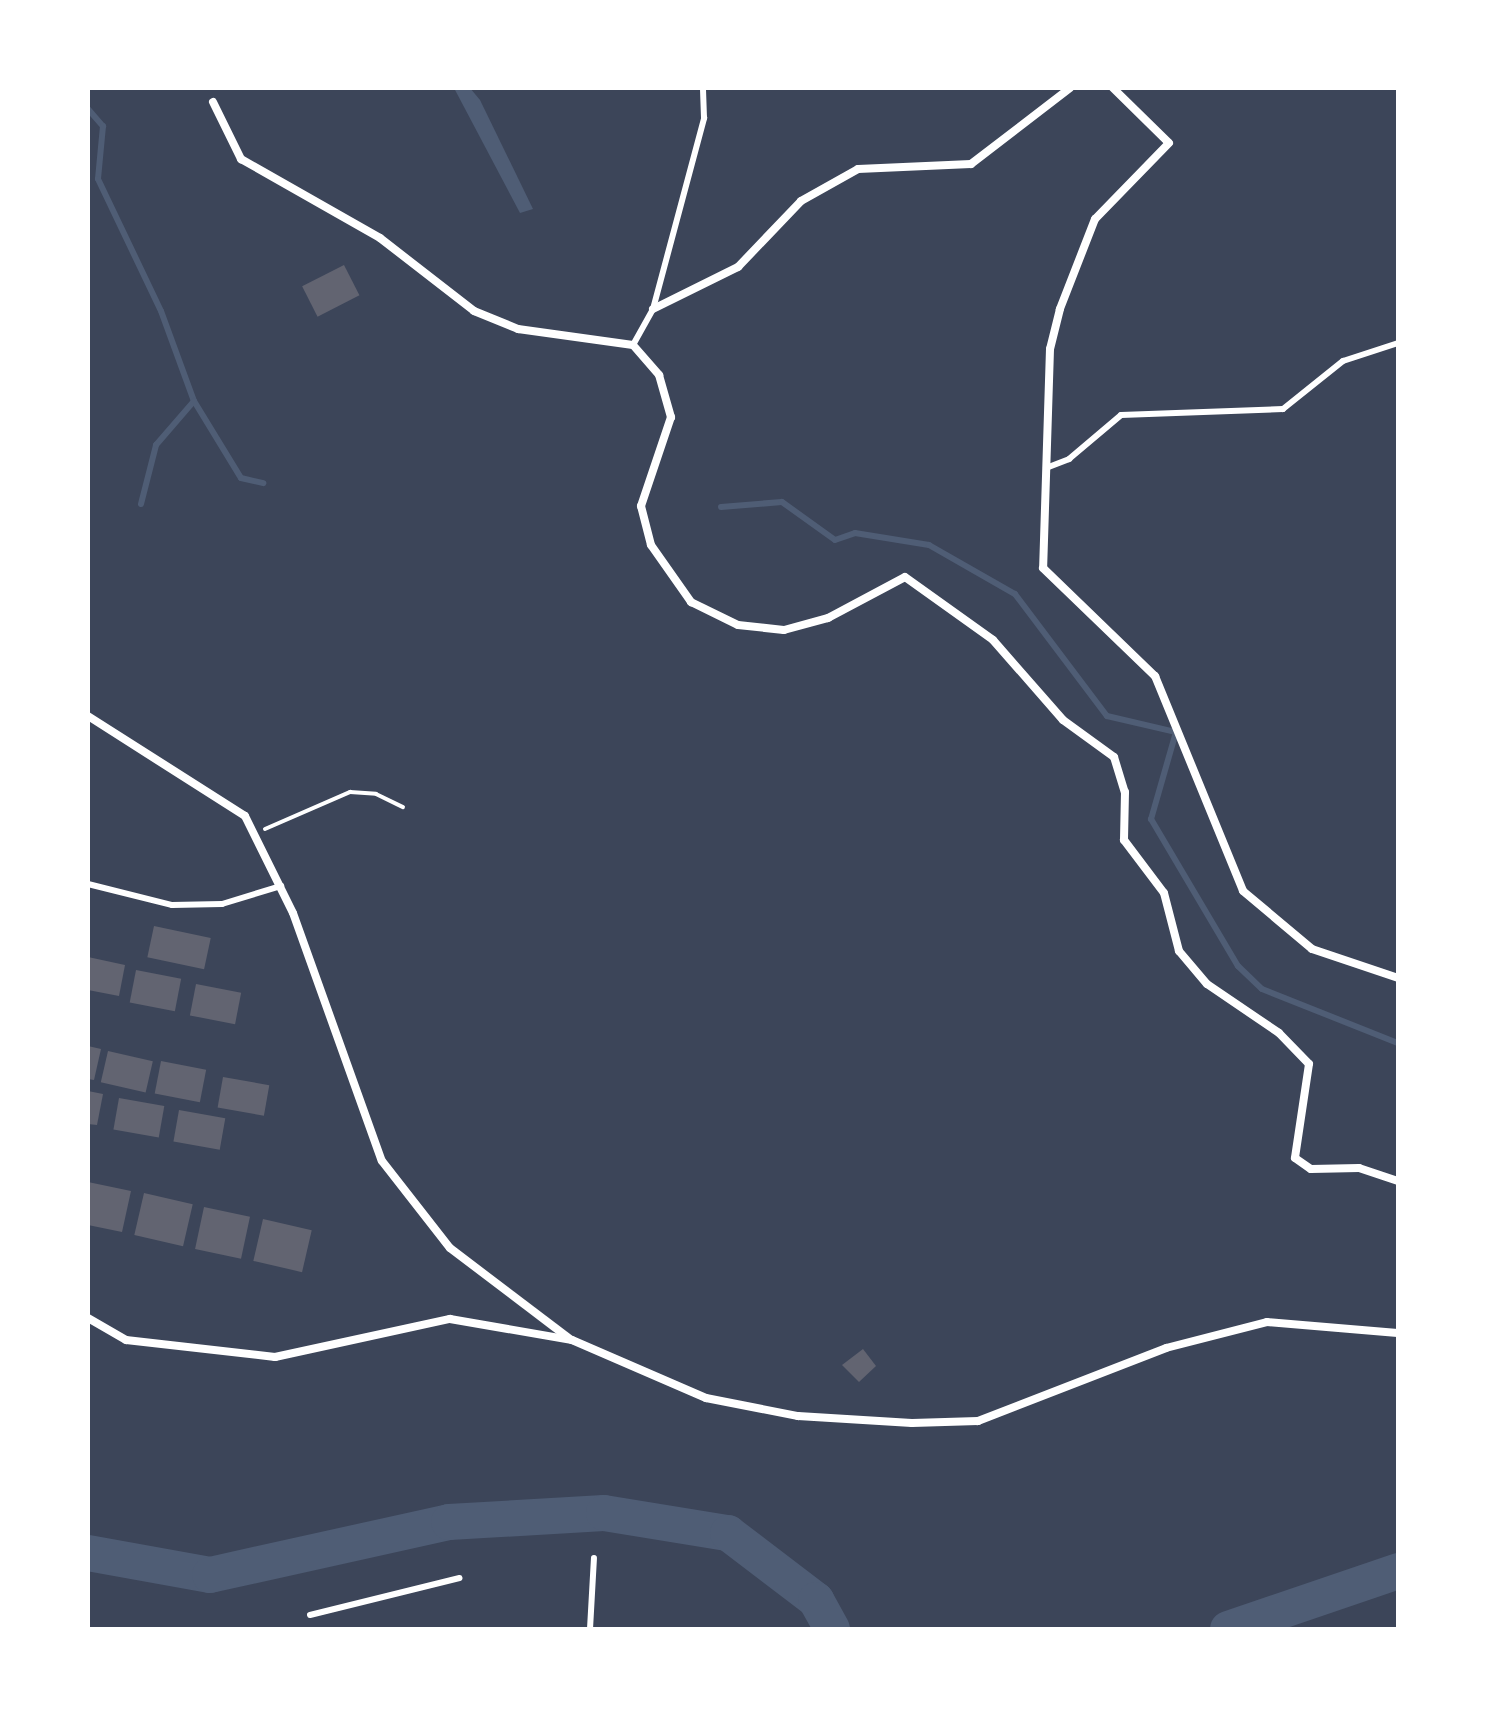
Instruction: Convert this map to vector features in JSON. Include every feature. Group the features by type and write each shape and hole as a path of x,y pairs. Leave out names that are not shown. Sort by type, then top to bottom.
{"street":[{"path":"653,309 738,267 801,201 858,169 971,164 1070,88"},
{"path":"1113,88 1169,143 1095,219 1060,309 1050,349 1043,568 1155,676 1243,891 1312,949 1398,978"},
{"path":"213,102 241,159 380,238 474,311 518,329 633,345 659,375 671,417 641,506 651,545 691,602 738,625 784,630 828,618 905,577 993,640 1063,720 1114,757 1125,792 1124,840 1164,893 1179,951 1207,984 1279,1033 1309,1064 1295,1158 1311,1169 1359,1168 1398,1181"},
{"path":"88,716 222,797 256,834 281,886 382,1161 450,1248 572,1340 706,1398 798,1416 912,1423 978,1421 1166,1348 1267,1322 1398,1333"},
{"path":"88,1318 126,1340 275,1357 450,1319 572,1340"}],"lane":[{"path":"633,345 653,309 704,118 703,88"},
{"path":"1046,468 1069,459 1121,415 1283,409 1343,361 1398,343"},
{"path":"88,884 172,905 222,904 281,886"},
{"path":"590,1629 594,1558"},
{"path":"310,1615 460,1578"}],"path":[{"path":"256,834 350,792 376,794 403,807"}],"shaded area":[{"path":"88,88 1398,88 1398,1629 88,1629"},
{"path":"454,88 470,88 480,100 533,209 520,213"}],"building":[{"path":"344,265 359,295 318,317 302,286"},
{"path":"154,926 211,938 204,969 147,957"},
{"path":"88,957 125,965 119,996 88,990"},
{"path":"136,970 181,979 175,1011 130,1002"},
{"path":"196,984 241,993 235,1024 190,1015"},
{"path":"88,1046 101,1049 94,1080 88,1079"},
{"path":"108,1051 153,1061 146,1093 101,1082"},
{"path":"161,1061 206,1070 200,1102 155,1093"},
{"path":"223,1077 269,1085 264,1116 218,1108"},
{"path":"88,1091 103,1094 97,1125 88,1124"},
{"path":"119,1098 164,1106 159,1138 113,1130"},
{"path":"179,1110 225,1118 220,1150 173,1142"},
{"path":"88,1182 131,1191 122,1232 88,1225"},
{"path":"144,1193 193,1204 183,1246 134,1235"},
{"path":"204,1207 250,1217 241,1259 195,1249"},
{"path":"263,1219 312,1230 302,1272 253,1261"},
{"path":"863,1349 876,1366 859,1382 842,1365"}],"waterway":[{"path":"88,109 103,126 98,179 161,311 194,401 241,478 263,483"},
{"path":"141,504 156,445 194,401"},
{"path":"721,507 782,502 835,540 855,533 929,545 1015,594 1107,716 1176,732 1151,819 1238,966 1262,989 1398,1043"},
{"path":"88,1553 210,1575 449,1522 604,1513 728,1533 816,1600 832,1629"},
{"path":"1228,1629 1398,1571"}]}
